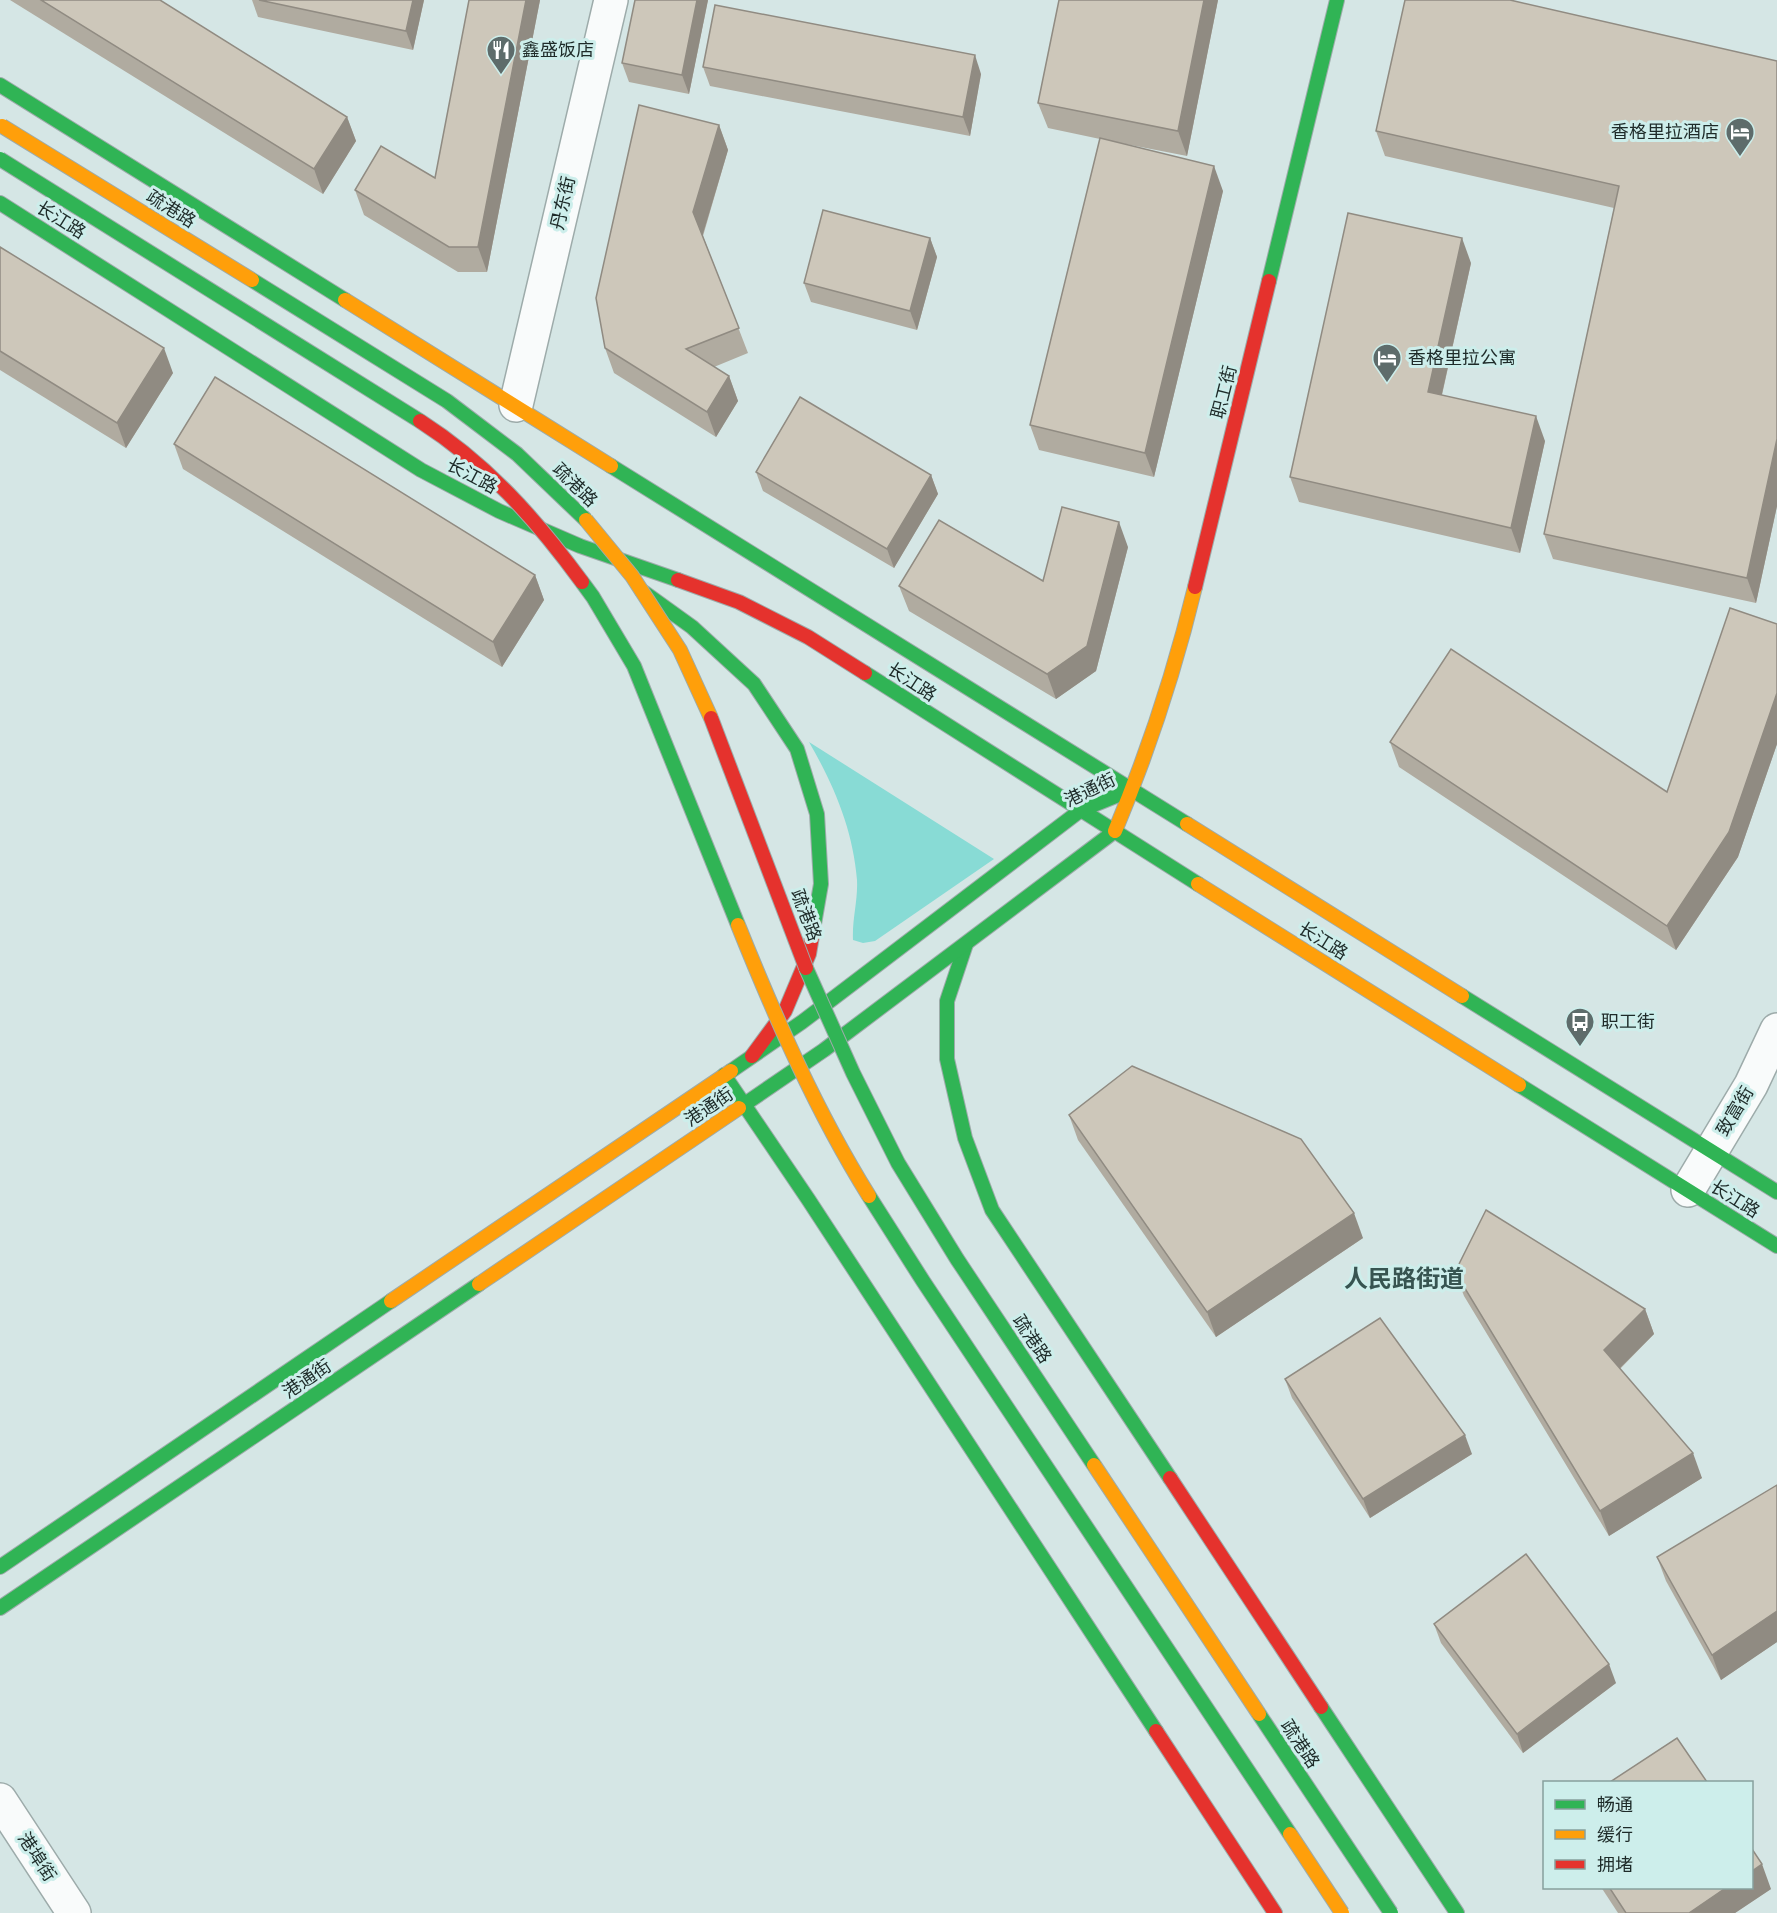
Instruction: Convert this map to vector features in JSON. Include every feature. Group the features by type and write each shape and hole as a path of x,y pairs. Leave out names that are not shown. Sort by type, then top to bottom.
{"main road":[{"name":"职工街","path":"1133,789 1182,641 1337,0"},
{"name":"长江路","path":"0,85 1777,1192"},
{"name":"疏港路","path":"1,125 447,401 517,454 579,512 632,576 680,650 718,732 807,970 853,1073 898,1163 957,1259 1391,1913"},
{"path":"0,159 430,428 492,476 545,532 593,597 634,666 766,994 813,1094 862,1184 923,1281 1342,1913"},
{"name":"长江路","path":"0,203 422,470 499,511 580,546 739,602 808,637 1777,1246"},
{"path":"580,546 692,627 754,684 797,749 817,814 821,884 809,954 785,1011 752,1056"},
{"name":"港通街","path":"0,1567 812,1015 1081,810 1133,789"},
{"name":"港通街","path":"0,1608 824,1050 1115,832 1133,789"},
{"path":"966,944 947,1000 946,1059 965,1138 992,1210 1457,1913"},
{"path":"724,1075 1275,1913"}],"street":[{"name":"丹东街","path":"516,405 611,0"},
{"name":"致富街","path":"1688,1190 1751,1084 1777,1030"},
{"name":"港埠街","path":"0,1800 74,1913"}],"shaded area":[{"path":"809,742 994,859 875,941 863,943 853,940 857,880 851,843 834,791"}],"building":[{"path":"41,0 160,0 347,117 314,169"},
{"path":"259,0 413,0 406,31"},
{"path":"469,0 526,0 478,247 449,247 355,190 381,146 435,178"},
{"path":"635,0 697,0 682,75 622,63"},
{"path":"1059,0 1204,0 1178,131 1038,103"},
{"path":"1405,0 1510,0 1777,61 1777,439 1747,578 1544,534 1619,186 1376,131"},
{"path":"715,5 975,55 963,117 703,67"},
{"path":"639,105 719,125 693,212 739,328 686,349 729,376 707,412 605,348 596,298"},
{"path":"1100,138 1214,166 1145,453 1030,425"},
{"path":"823,210 930,238 910,311 804,283"},
{"path":"1348,213 1462,238 1428,392 1536,416 1511,528 1290,477"},
{"path":"0,247 164,348 117,423 0,351"},
{"path":"215,377 535,575 493,642 174,444"},
{"path":"800,397 931,475 887,549 756,472"},
{"path":"1062,507 1119,522 1087,646 1047,674 899,586 939,520 1043,581"},
{"path":"1730,608 1777,624 1777,693 1729,832 1667,926 1390,742 1451,649 1667,792"},
{"path":"1132,1066 1301,1139 1354,1213 1207,1312 1069,1115"},
{"path":"1486,1210 1645,1309 1604,1350 1693,1453 1600,1511 1455,1272"},
{"path":"1380,1318 1465,1435 1363,1499 1285,1379"},
{"path":"1777,1485 1777,1611 1712,1655 1657,1557"},
{"path":"1526,1554 1609,1664 1517,1734 1434,1624"},
{"path":"1677,1738 1706,1781 1612,1781"},
{"path":"1753,1850 1762,1864 1753,1870"},
{"path":"1610,1889 1724,1889 1689,1913 1626,1913"}],"traffic: fast":[{"path":"1269,281 1337,0"},
{"path":"0,85 345,300"},
{"path":"0,159 420,421"},
{"path":"0,203 421,470 499,511 580,546 678,580"},
{"path":"252,280 447,401 517,454 586,520"},
{"path":"611,466 1187,824"},
{"path":"582,582 634,666 738,925"},
{"path":"642,591 692,627 754,684 797,749 817,814 821,884 814,924"},
{"path":"865,673 1198,884"},
{"path":"731,1071 802,1022 1081,810 1133,789"},
{"path":"739,1108 824,1050 1115,831"},
{"path":"966,944 947,1001 947,1059 965,1138 992,1210 1170,1478"},
{"path":"806,968 853,1073 898,1163 957,1259 1094,1465"},
{"path":"1462,996 1777,1192"},
{"path":"724,1075 808,1199 1156,1731"},
{"path":"1519,1085 1777,1246"},
{"path":"869,1196 1290,1834"},
{"path":"0,1608 479,1284"},
{"path":"0,1567 391,1301"},
{"path":"1321,1707 1457,1913"},
{"path":"1259,1714 1391,1913"}],"traffic: slow":[{"path":"2,126 252,280"},
{"path":"345,300 611,466"},
{"path":"586,520 632,576 680,650 711,718"},
{"path":"1115,831 1160,710 1195,587"},
{"path":"1187,824 1462,996"},
{"path":"1198,884 1519,1085"},
{"path":"738,925 814,1097 869,1196"},
{"path":"391,1301 731,1071"},
{"path":"479,1284 739,1108"},
{"path":"1094,1465 1259,1714"},
{"path":"1290,1834 1342,1913"}],"traffic: jam":[{"path":"1195,587 1269,281"},
{"path":"420,421 467,455 488,474 528,514 582,582"},
{"path":"678,580 739,602 808,637 865,673"},
{"path":"711,718 806,968"},
{"path":"752,1056 785,1011 809,954 814,924"},
{"path":"1170,1478 1321,1707"},
{"path":"1156,1731 1275,1913"}],"place":[{"name":"鑫盛饭店","path":"501,76"},
{"name":"香格里拉酒店","path":"1740,158"},
{"name":"香格里拉公寓","path":"1387,384"},
{"name":"职工街","path":"1580,1048"}],"district":[{"name":"人民路街道","path":"1404,1278"}]}
